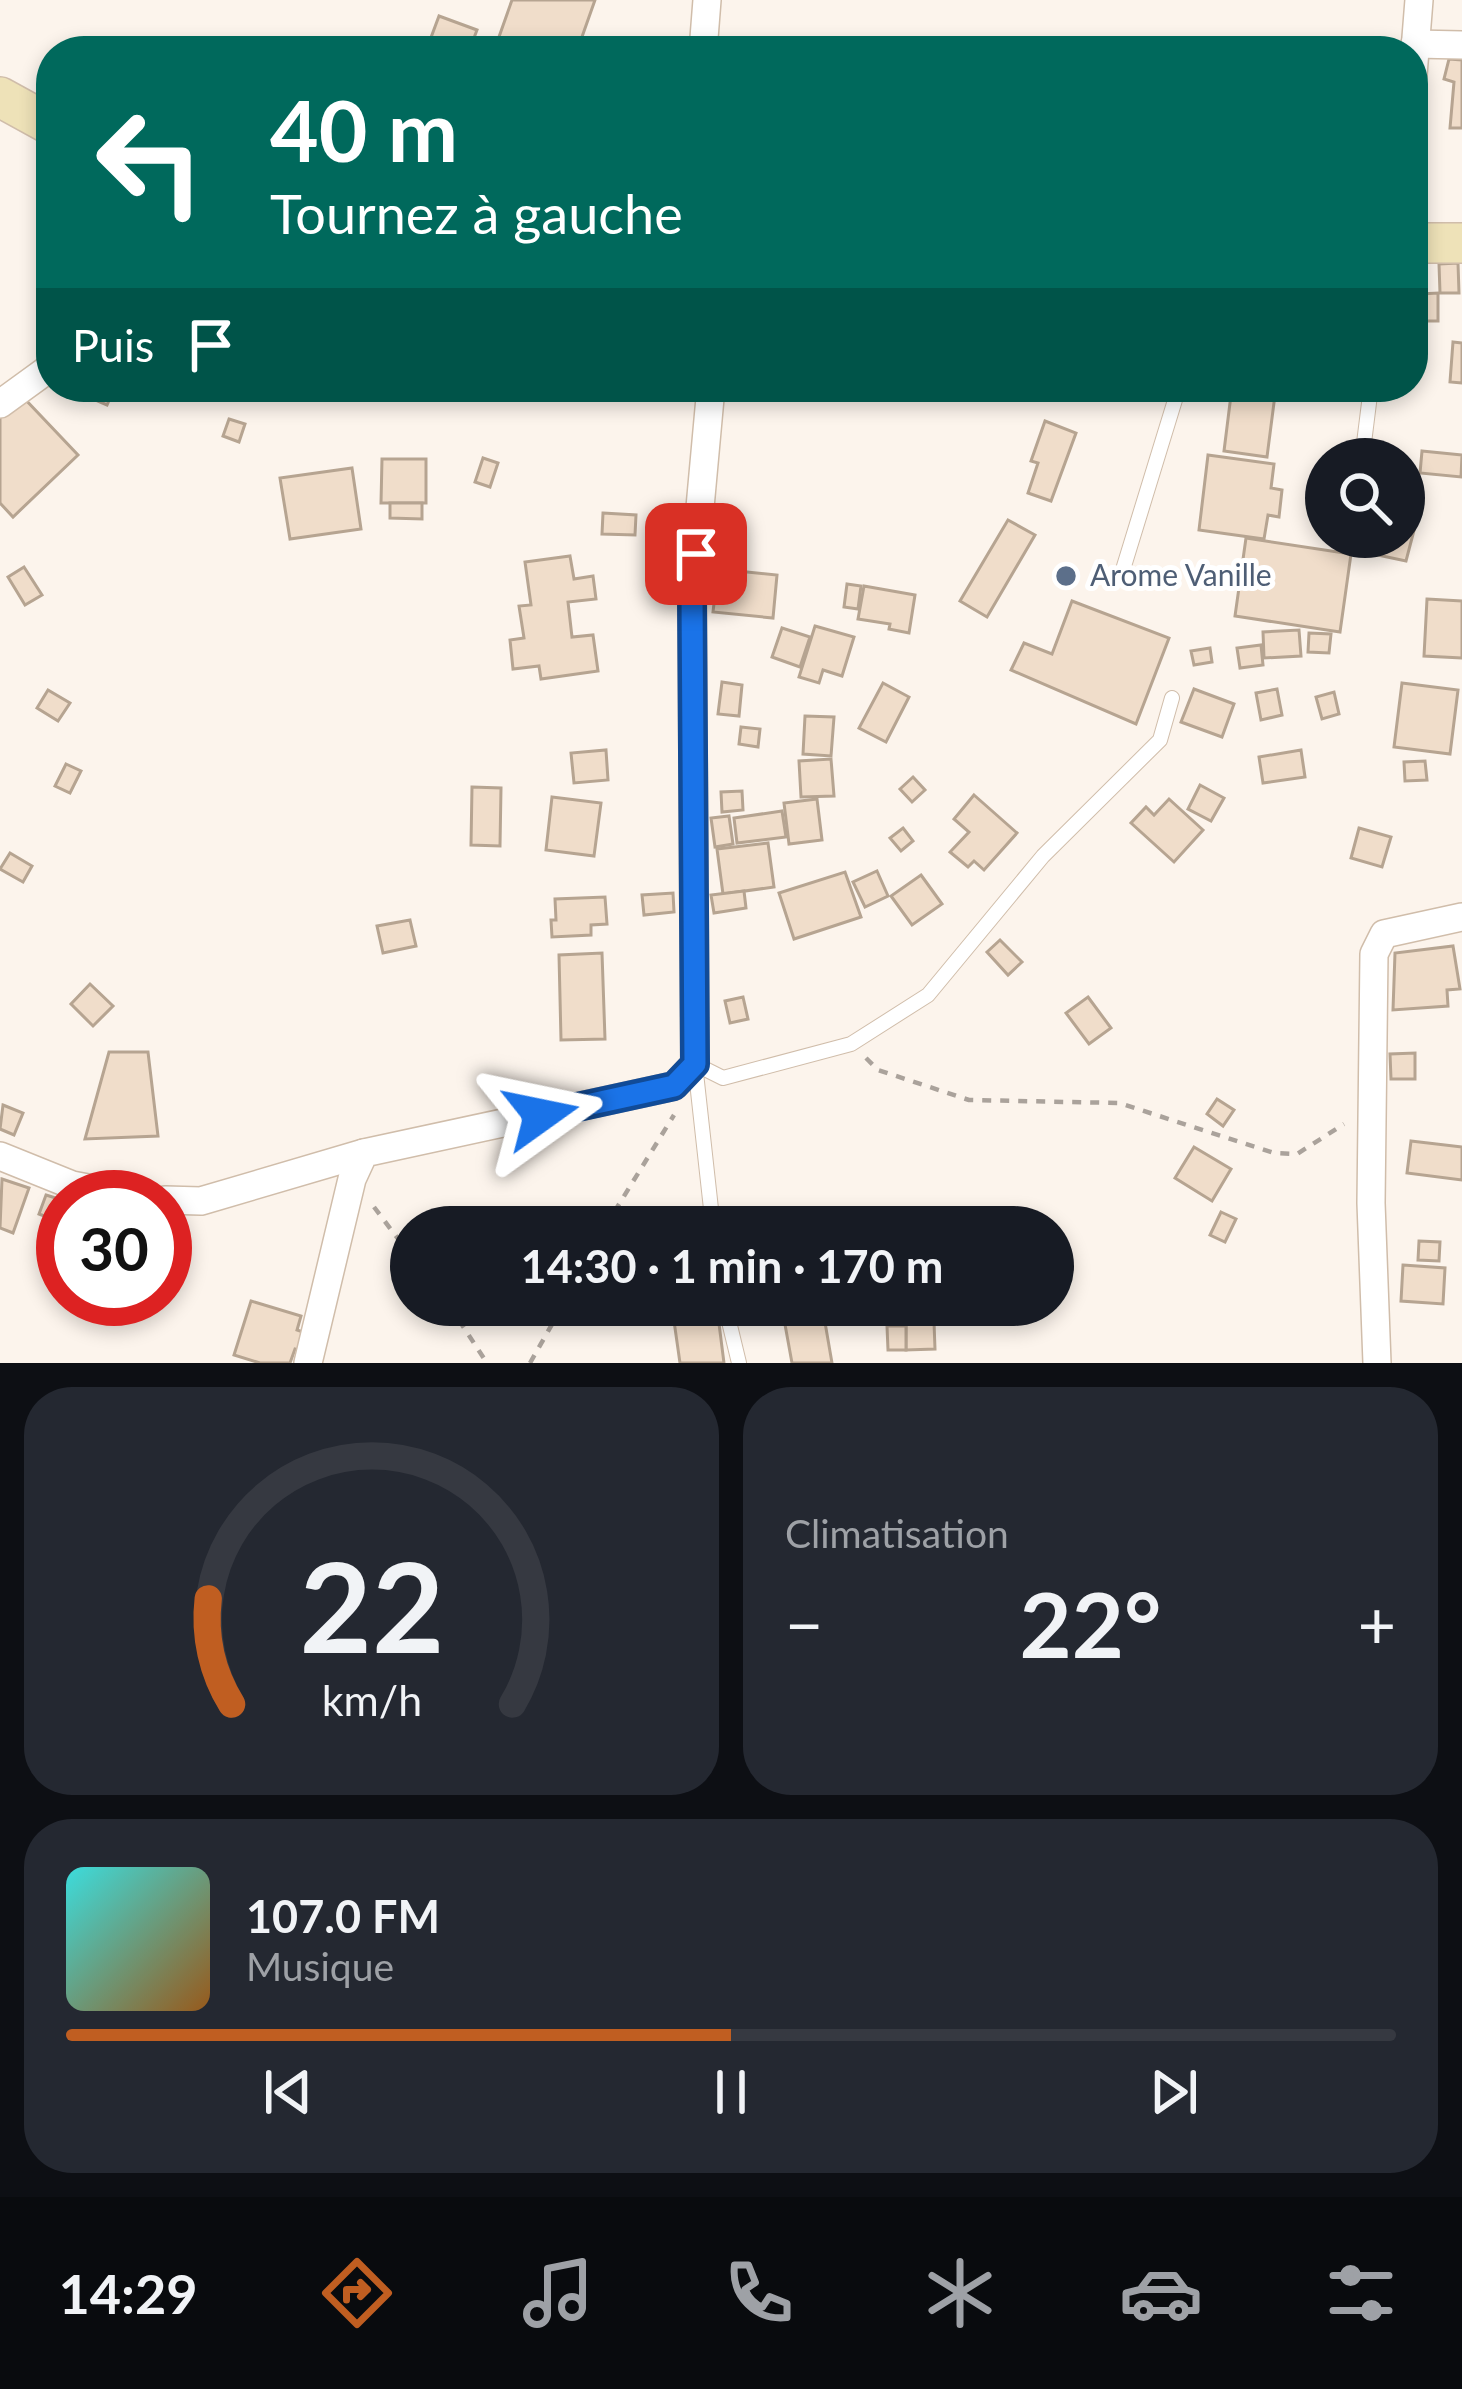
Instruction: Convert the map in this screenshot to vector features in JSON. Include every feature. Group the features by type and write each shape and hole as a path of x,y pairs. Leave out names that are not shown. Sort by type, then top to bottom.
{"main road":[{"path":"0,98 36,117"},
{"path":"1428,243 1462,243"}],"street":[{"path":"704,36 707,0"},
{"path":"1416,36 1419,0"},
{"path":"1428,44 1462,45"},
{"path":"0,404 36,378"},
{"path":"192,1201 358,1166 674,1086 695,1064 692,595 710,402"},
{"path":"1377,1363 1371,1203 1374,954 1384,934 1462,916"},
{"path":"0,1156 36,1171"},
{"path":"308,1363 358,1166"}],"lane":[{"path":"1121,576 1174,402"},
{"path":"1365,438 1369,402"},
{"path":"695,1064 723,1078 851,1044 928,995 1043,856 1160,740 1172,698"},
{"path":"695,1064 711,1206"},
{"path":"730,1326 739,1363"}],"path":[{"path":"851,1044 878,1070 969,1100 1119,1103 1274,1153 1298,1154 1374,1104"},
{"path":"618,1206 674,1116"},
{"path":"358,1166 390,1220"},
{"path":"462,1326 487,1363"},
{"path":"530,1363 551,1326"}],"building":[{"path":"512,0 595,0 582,36 499,36"},
{"path":"439,16 477,30 475,36 432,36"},
{"path":"1449,59 1462,60 1462,128 1450,128 1454,82 1444,79"},
{"path":"1458,263 1459,293 1440,293 1439,264"},
{"path":"1438,293 1438,321 1428,321 1428,294"},
{"path":"1453,342 1462,343 1462,383 1450,382"},
{"path":"22,396 78,455 13,517 0,503 0,417"},
{"path":"1230,402 1274,402 1267,457 1224,451"},
{"path":"229,419 245,424 239,442 223,436"},
{"path":"1045,421 1076,433 1051,501 1028,493 1038,463 1031,461"},
{"path":"1425,451 1462,455 1461,477 1425,473"},
{"path":"1208,455 1274,464 1271,488 1282,490 1279,517 1268,515 1264,539 1199,530"},
{"path":"483,458 498,463 490,487 475,482"},
{"path":"382,459 426,459 426,503 381,503"},
{"path":"352,468 361,529 290,539 280,478"},
{"path":"390,503 422,503 422,519 390,518"},
{"path":"603,513 636,515 635,535 602,534"},
{"path":"1008,520 1035,535 987,617 960,601"},
{"path":"1246,538 1305,547 1305,558 1350,558 1340,632 1235,616"},
{"path":"570,556 574,579 593,576 596,599 568,602 572,637 593,635 598,671 541,679 539,666 513,669 510,640 524,638 519,606 531,605 525,562"},
{"path":"24,567 42,595 25,605 8,577"},
{"path":"718,569 777,575 773,618 713,612"},
{"path":"847,584 861,586 858,609 844,607"},
{"path":"864,586 915,595 909,633 889,629 890,624 858,619"},
{"path":"1427,599 1462,601 1462,658 1424,656"},
{"path":"1072,601 1169,638 1136,724 1011,670 1024,643 1052,654"},
{"path":"815,626 854,637 842,676 823,670 819,683 799,677"},
{"path":"782,628 810,637 800,667 772,657"},
{"path":"1299,630 1301,656 1264,658 1263,632"},
{"path":"1309,633 1331,634 1329,653 1308,652"},
{"path":"1261,645 1263,665 1240,668 1237,648"},
{"path":"1210,648 1212,662 1194,665 1191,651"},
{"path":"722,682 742,685 739,716 718,714"},
{"path":"883,683 909,697 886,742 859,728"},
{"path":"1402,683 1458,690 1450,754 1394,747"},
{"path":"1194,689 1234,704 1222,737 1181,722"},
{"path":"1277,689 1282,715 1261,720 1256,693"},
{"path":"48,690 70,703 58,721 37,708"},
{"path":"1334,692 1339,714 1322,719 1316,697"},
{"path":"805,716 834,717 831,756 803,754"},
{"path":"741,727 760,729 758,747 739,744"},
{"path":"606,750 608,780 574,783 571,753"},
{"path":"1301,750 1305,777 1263,783 1259,757"},
{"path":"831,759 834,796 801,797 799,761"},
{"path":"1425,761 1427,780 1405,781 1404,762"},
{"path":"66,764 81,771 70,793 55,786"},
{"path":"913,777 925,790 912,802 900,789"},
{"path":"1200,785 1224,798 1211,821 1188,809"},
{"path":"472,787 501,788 500,846 471,845"},
{"path":"742,791 743,810 722,812 721,792"},
{"path":"974,795 1017,833 984,870 974,861 968,867 950,852 969,832 954,819"},
{"path":"552,797 601,803 594,856 546,850"},
{"path":"817,799 822,840 789,844 784,803"},
{"path":"1169,799 1203,830 1174,862 1131,823 1146,807 1154,815"},
{"path":"782,811 786,837 737,843 734,818"},
{"path":"729,816 733,844 715,847 711,818"},
{"path":"903,828 913,841 901,851 890,838"},
{"path":"1359,828 1391,837 1382,867 1351,858"},
{"path":"768,843 774,887 723,894 717,849"},
{"path":"10,853 32,866 23,882 0,869"},
{"path":"877,871 888,896 865,907 853,882"},
{"path":"845,872 861,917 794,939 779,893"},
{"path":"921,875 942,904 912,925 891,896"},
{"path":"744,891 746,908 714,913 711,895"},
{"path":"673,893 674,912 644,915 642,895"},
{"path":"605,897 607,924 591,925 591,935 552,937 555,899"},
{"path":"410,920 416,946 383,953 377,926"},
{"path":"1000,940 1022,962 1008,975 987,952"},
{"path":"1453,946 1460,989 1447,990 1448,1006 1393,1010 1395,953"},
{"path":"602,953 605,1039 561,1040 559,955"},
{"path":"90,984 113,1006 93,1026 71,1004"},
{"path":"743,997 748,1019 730,1023 725,1001"},
{"path":"1088,997 1111,1028 1089,1044 1066,1013"},
{"path":"109,1052 148,1052 158,1136 85,1139"},
{"path":"1415,1053 1415,1079 1391,1079 1390,1054"},
{"path":"1217,1099 1234,1110 1223,1126 1207,1114"},
{"path":"3,1105 23,1113 14,1135 0,1129"},
{"path":"1411,1141 1462,1147 1462,1180 1407,1173"},
{"path":"1194,1147 1231,1169 1212,1201 1175,1178"},
{"path":"2,1179 29,1188 13,1233 0,1228"},
{"path":"1221,1212 1236,1219 1225,1242 1210,1235"},
{"path":"1419,1241 1440,1242 1439,1261 1418,1260"},
{"path":"1403,1265 1445,1268 1443,1304 1401,1301"},
{"path":"251,1301 301,1316 297,1330 309,1334 304,1351 295,1349 290,1363 260,1363 234,1355"},
{"path":"675,1326 719,1326 724,1363 680,1363"},
{"path":"785,1326 826,1326 832,1363 792,1363"},
{"path":"887,1326 906,1326 906,1350 888,1350"},
{"path":"906,1326 934,1326 935,1349 906,1350"}],"place":[{"name":"Arome Vanille","path":"1066,576"}],"route":[{"path":"541,1115 674,1086 695,1064 692,595 696,554"}]}
